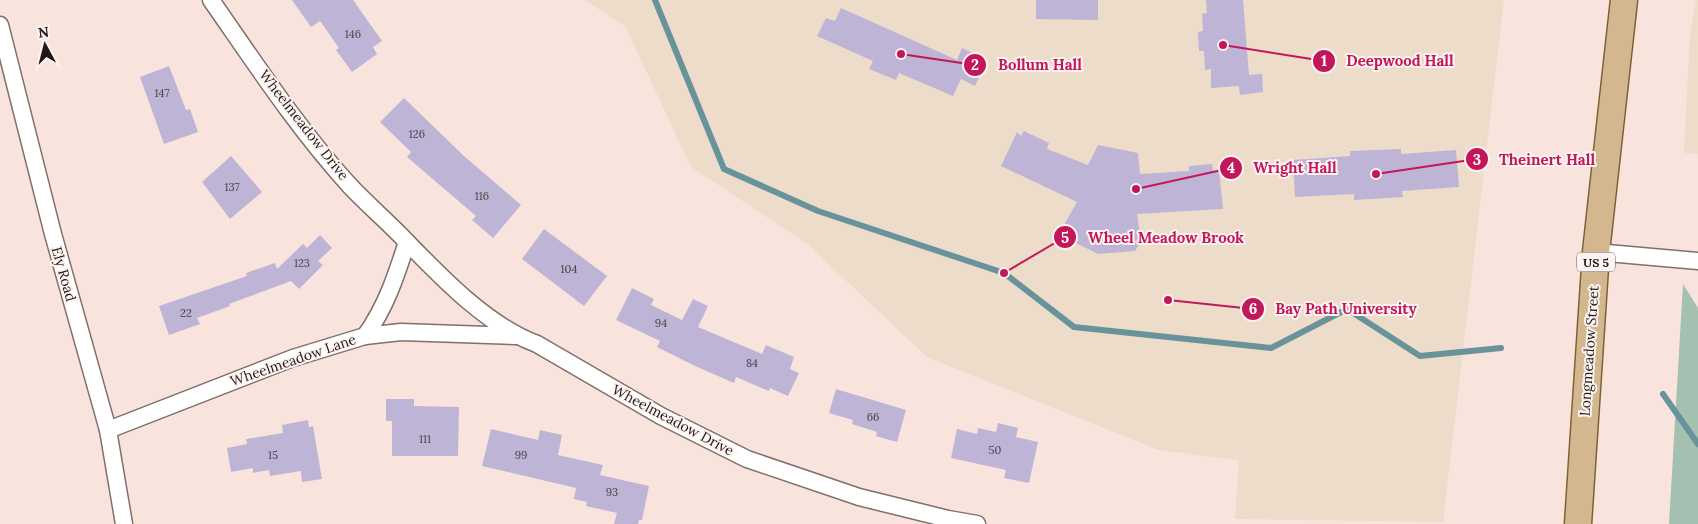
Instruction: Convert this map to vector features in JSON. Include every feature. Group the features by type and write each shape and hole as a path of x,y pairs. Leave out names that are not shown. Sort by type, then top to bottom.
{"main road":[{"name":"Longmeadow Street","path":"1578,524 1596,252 1624,0"}],"street":[{"name":"Wheelmeadow Drive","path":"212,0 269,83 350,185 456,290 516,336 537,344 661,416 747,459 859,497 948,519 977,524"},
{"name":"Ely Road","path":"0,25 52,234 108,430 124,524"},
{"path":"365,336 381,311 392,288 407,242"},
{"path":"1596,252 1698,260"},
{"name":"Wheelmeadow Lane","path":"108,430 284,362 339,342 365,336 401,332 516,336"}],"shaded area":[{"path":"584,0 1504,0 1443,522 1235,519 1239,460 1158,450 927,357 806,243 691,167 625,26"},
{"path":"1696,0 1698,0 1698,154 1684,153 1690,35"}],"green space":[{"path":"1683,284 1698,308 1698,524 1669,524"}],"building":[{"path":"292,0 353,0 382,41 373,47 377,54 352,72 336,50 339,48 320,21 311,27"},
{"path":"1036,0 1098,0 1098,20 1036,19"},
{"path":"1206,0 1243,0 1249,75 1262,74 1263,92 1240,95 1239,86 1211,88 1211,69 1205,70 1204,51 1199,51 1198,32 1203,31 1202,14 1207,13"},
{"path":"841,8 957,60 962,48 987,60 975,86 961,79 953,96 899,73 896,80 869,69 873,61 817,36 826,18 835,21"},
{"path":"169,66 186,110 190,109 198,132 164,144 140,77"},
{"path":"404,98 464,156 521,205 493,238 472,220 476,216 407,157 411,152 380,122"},
{"path":"1024,131 1049,143 1047,149 1088,165 1098,145 1138,153 1140,174 1189,171 1189,166 1212,164 1213,171 1219,170 1223,209 1137,214 1141,242 1135,251 1098,254 1066,238 1064,225 1077,202 1001,166 1017,132 1021,136"},
{"path":"1401,149 1401,154 1456,150 1459,187 1402,191 1403,197 1354,200 1354,194 1295,197 1293,160 1350,156 1350,151"},
{"path":"231,156 262,192 230,219 202,182"},
{"path":"544,229 607,276 584,306 522,259"},
{"path":"320,235 332,248 318,261 323,265 299,289 291,281 197,318 200,324 169,335 159,306 247,276 246,273 275,263 277,269 303,244 307,248"},
{"path":"632,288 654,299 651,305 682,320 693,299 708,306 698,327 762,354 766,345 794,357 790,369 799,373 788,396 770,388 769,391 736,377 734,383 695,366 657,347 660,341 616,320"},
{"path":"836,389 906,410 897,442 876,436 877,432 852,424 853,420 829,413"},
{"path":"386,399 414,399 414,406 459,407 458,456 392,456 392,421 386,421"},
{"path":"308,420 309,427 313,426 322,479 302,482 301,471 270,476 269,470 253,473 253,468 231,472 227,448 247,444 246,439 283,433 282,425"},
{"path":"998,423 1018,428 1016,437 1038,442 1029,483 1004,478 1006,470 951,458 957,429 977,434 978,428 996,432"},
{"path":"491,429 538,440 540,430 562,435 558,455 603,465 600,475 649,486 642,520 639,520 638,524 614,524 617,513 586,506 587,502 574,499 576,488 482,466"}],"waterway":[{"path":"655,0 724,169 818,211 1004,273 1074,327 1271,348 1347,309 1420,356 1501,348"},
{"path":"1663,394 1698,444"}],"place":[{"name":"Deepwood Hall","path":"1223,45"},
{"name":"Bollum Hall","path":"901,54"},
{"name":"Theinert Hall","path":"1376,174"},
{"name":"Wright Hall","path":"1136,189"},
{"name":"Wheel Meadow Brook","path":"1004,273"},
{"name":"Bay Path University","path":"1168,300"}]}
